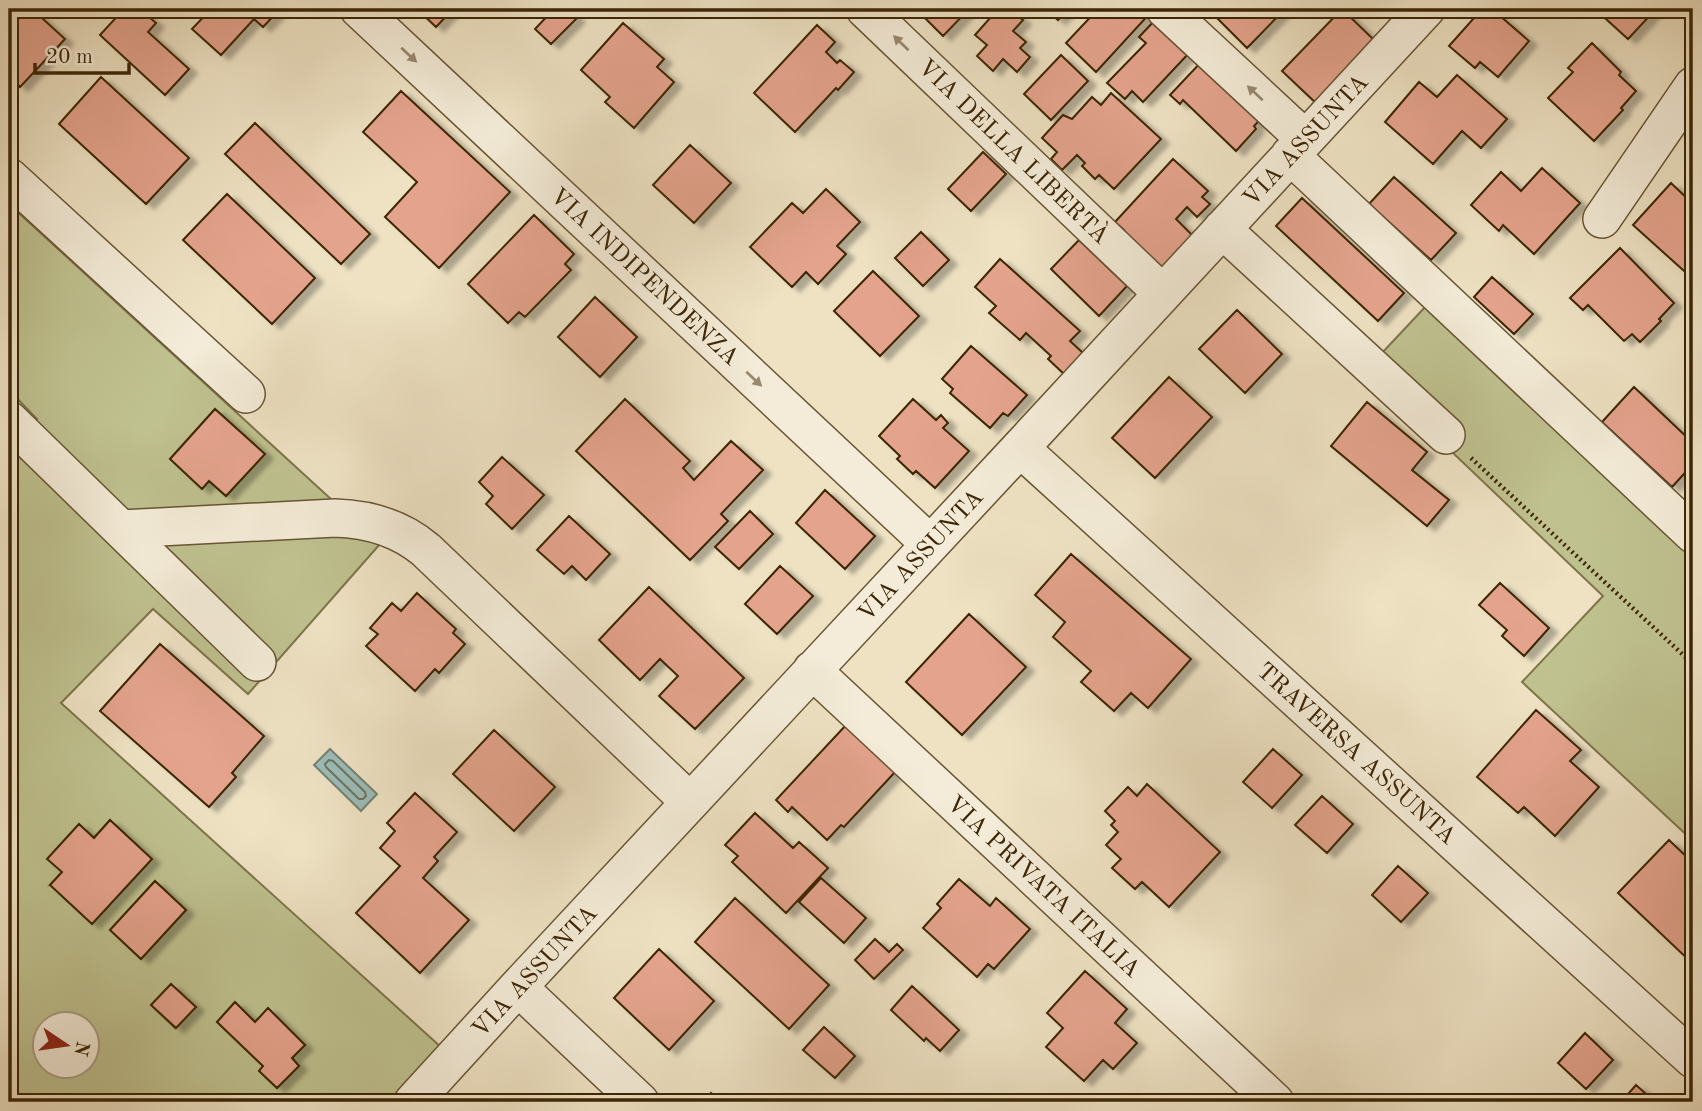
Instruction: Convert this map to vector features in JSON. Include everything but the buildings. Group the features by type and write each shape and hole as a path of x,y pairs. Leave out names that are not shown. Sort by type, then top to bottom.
{"street":[{"name":"VIA INDIPENDENZA","path":"359,9 930,544"},
{"name":"VIA DELLA LIBERTÀ","path":"865,9 1163,293"},
{"path":"1164,9 1298,147 1693,534"},
{"name":"VIA ASSUNTA","path":"413,1102 1426,9"},
{"path":"1602,219 1693,86"},
{"path":"9,177 246,394"},
{"path":"1222,229 1446,435"},
{"path":"9,421 257,662"},
{"name":"TRAVERSA ASSUNTA","path":"1020,448 1693,1059"},
{"path":"121,529 335,518 360,520 396,530 426,550 690,802"},
{"name":"VIA PRIVATA ITALIA","path":"812,670 1275,1102"},
{"path":"518,987 640,1102"}],"path":[{"path":"1446,435 1693,664"}],"green space":[{"path":"9,204 380,544 248,694 153,609 61,703 442,1048 392,1102 9,1102 9,450 37,419 9,390","holes":["215,409 264,454 226,496 209,481 202,488 170,459","110,820 151,859 50,885","155,881 186,910 141,959 110,930","171,984 195,1007 175,1028 151,1005","234,1003 255,1022 268,1009 305,1045 292,1058 299,1066 277,1088 259,1071 263,1066 217,1022"]},
{"path":"1427,305 1693,550 1693,841 1522,682 1603,596 1366,370"}],"water":[{"path":"330,749 377,794 361,811 314,765"}]}
